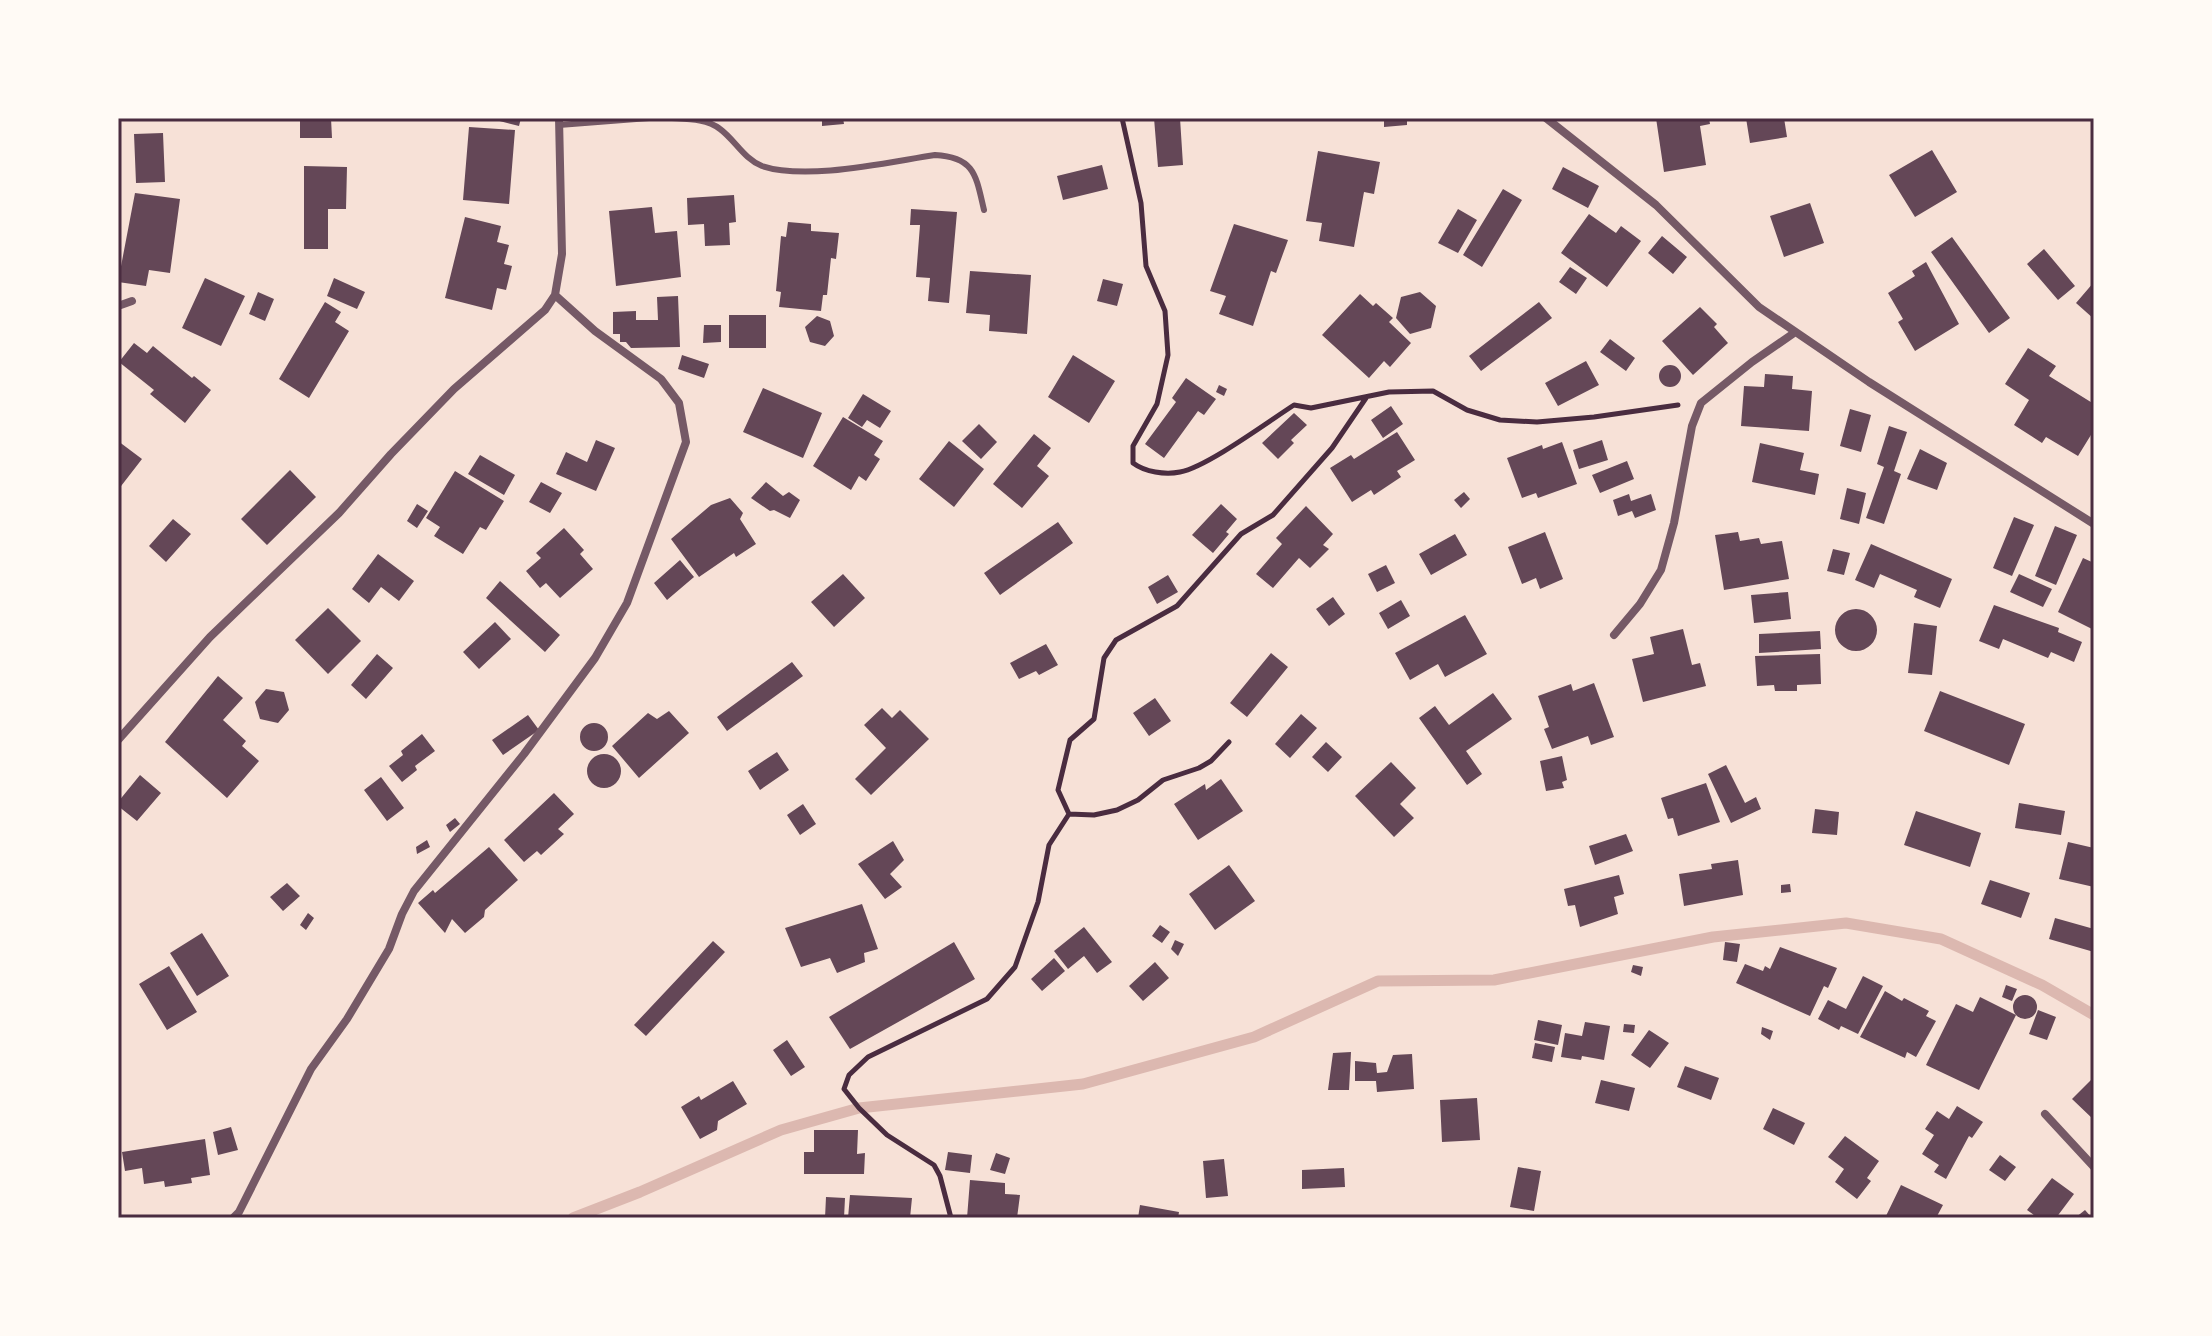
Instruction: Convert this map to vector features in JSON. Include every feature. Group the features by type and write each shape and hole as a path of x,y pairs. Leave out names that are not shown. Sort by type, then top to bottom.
{"street":[{"path":"1546,118 1656,205 1759,307 1794,333 2094,524"},
{"path":"118,740 210,637 339,513 454,389 545,310 555,295 562,254 559,122"},
{"path":"233,1218 269,1157 311,1069 347,1019 389,949 414,891 515,766 595,658 627,603 686,442 679,403 670,390 645,366 595,331 555,295"},
{"path":"118,306 132,301"},
{"path":"1614,635 1640,604 1661,570 1674,523 1692,426 1701,403 1794,333"},
{"path":"2045,1114 2094,1167"}],"lane":[{"path":"559,122 649,118"},
{"path":"672,118 707,122 718,127 759,165 782,170 820,171 935,155 948,156 966,162 976,176 984,210"}],"path":[{"path":"1122,118 1141,203 1146,266 1165,311 1168,355 1157,404 1133,446 1133,463 1145,471 1184,472 1294,405 1311,408 1389,392 1433,391 1467,410 1500,420 1537,422 1701,403"},
{"path":"1069,814 1058,790 1070,740 1094,719 1104,658 1116,640 1177,606 1241,534 1273,515 1332,448 1366,398"},
{"path":"1069,814 1094,815 1117,810 1138,800 1163,780 1211,761 1229,742"},
{"path":"951,1218 934,1165 887,1135 844,1089 849,1075 868,1057 987,999 1015,967 1038,902 1049,845 1069,814"}],"building":[{"path":"300,118 331,118 332,138 300,138"},
{"path":"488,118 521,118 519,126"},
{"path":"822,118 843,118 844,124 822,126"},
{"path":"1154,118 1180,118 1183,165 1158,167"},
{"path":"1384,118 1407,118 1407,125 1384,127"},
{"path":"1656,118 1709,118 1710,124 1700,126 1706,165 1664,172"},
{"path":"1746,118 1784,118 1787,137 1750,143"},
{"path":"469,127 515,130 509,204 463,200"},
{"path":"163,133 165,182 136,183 134,134"},
{"path":"1932,150 1957,192 1915,217 1889,175"},
{"path":"1318,151 1380,162 1374,194 1364,192 1354,247 1319,241 1322,223 1306,221"},
{"path":"1102,165 1108,189 1063,200 1057,176"},
{"path":"304,166 347,167 346,209 328,209 328,249 304,249"},
{"path":"1563,167 1599,186 1588,208 1552,189"},
{"path":"1503,189 1522,200 1482,267 1463,255"},
{"path":"135,193 180,199 170,273 149,270 146,286 118,282"},
{"path":"734,195 736,222 729,223 730,245 705,246 704,224 688,225 687,198"},
{"path":"1810,203 1824,243 1784,257 1770,216"},
{"path":"652,207 655,233 677,231 681,277 616,286 609,211"},
{"path":"911,209 957,212 949,303 928,301 930,278 916,277 920,225 910,225"},
{"path":"1458,209 1477,220 1458,253 1438,243"},
{"path":"1589,214 1616,233 1621,226 1641,241 1607,287 1561,253"},
{"path":"465,217 501,226 497,242 509,245 504,264 512,266 506,290 497,288 492,310 445,298"},
{"path":"788,222 811,224 811,231 839,233 836,259 831,258 827,295 823,295 821,311 779,307 781,292 776,291 781,236 786,237"},
{"path":"1234,224 1288,240 1276,273 1271,271 1253,326 1219,314 1226,296 1210,291"},
{"path":"1662,236 1687,257 1673,274 1648,253"},
{"path":"1952,237 2010,318 1989,333 1931,252"},
{"path":"2044,249 2075,286 2058,300 2027,264"},
{"path":"1926,262 1959,324 1915,351 1898,322 1903,319 1888,293 1915,276 1912,271"},
{"path":"1570,267 1587,278 1576,294 1559,282"},
{"path":"970,271 1031,275 1027,334 989,331 990,315 966,313"},
{"path":"205,278 245,296 221,346 182,328"},
{"path":"334,278 365,292 357,309 327,296"},
{"path":"1103,279 1123,284 1117,306 1097,301"},
{"path":"2094,282 2094,319 2076,303"},
{"path":"258,292 274,299 265,321 249,314"},
{"path":"1420,292 1436,306 1431,328 1410,334 1396,318 1401,297"},
{"path":"1360,294 1393,318 1389,322 1411,343 1390,367 1384,361 1369,378 1322,335"},
{"path":"678,296 680,347 631,348 626,342 620,342 620,334 613,334 613,312 636,311 636,320 658,320 657,297"},
{"path":"325,302 341,312 335,322 349,331 309,398 279,379"},
{"path":"1539,302 1552,318 1481,371 1469,356"},
{"path":"1700,307 1717,324 1714,327 1728,343 1693,375 1662,341"},
{"path":"729,315 766,315 766,348 729,348"},
{"path":"817,316 830,321 834,336 825,346 810,342 805,327"},
{"path":"704,325 721,325 721,342 703,343"},
{"path":"1610,339 1635,358 1626,371 1600,352"},
{"path":"134,343 147,353 153,346 211,390 185,423 150,394 154,390 119,362"},
{"path":"2028,348 2056,366 2049,376 2094,404 2094,430 2078,456 2046,437 2042,443 2014,425 2029,400 2005,384"},
{"path":"682,355 709,364 704,378 678,369"},
{"path":"1073,355 1115,381 1089,423 1048,397"},
{"path":"1586,361 1599,385 1558,406 1545,383"},
{"path":"1670,365 1678,368 1681,376 1678,384 1670,387 1662,384 1659,376 1662,368"},
{"path":"1765,374 1793,376 1792,389 1812,391 1809,431 1741,426 1744,386 1764,387"},
{"path":"1186,378 1216,399 1204,415 1198,411 1164,458 1145,444 1176,402 1172,398"},
{"path":"1219,385 1227,389 1224,396 1216,392"},
{"path":"763,388 822,413 803,458 743,432"},
{"path":"863,394 891,411 880,428 867,420 862,427 848,418"},
{"path":"1391,406 1403,424 1383,438 1371,420"},
{"path":"1850,409 1871,415 1861,452 1840,446"},
{"path":"1294,413 1307,425 1291,440 1294,443 1278,459 1262,443"},
{"path":"843,417 883,441 874,455 880,459 866,481 859,476 851,490 813,466"},
{"path":"979,424 997,442 981,459 962,441"},
{"path":"1889,426 1907,432 1894,471 1901,474 1884,524 1866,518 1884,467 1877,464"},
{"path":"1397,432 1415,460 1397,471 1401,477 1374,495 1371,490 1352,502 1330,468 1351,455 1354,459"},
{"path":"1034,434 1051,448 1037,466 1049,476 1022,508 993,484"},
{"path":"596,440 615,448 596,491 556,474 566,452 587,462"},
{"path":"1602,440 1608,460 1579,469 1573,450"},
{"path":"118,441 142,459 118,490"},
{"path":"949,441 984,469 954,507 919,479"},
{"path":"1562,442 1577,484 1538,498 1536,493 1522,498 1507,458 1542,445 1543,449"},
{"path":"1760,443 1804,453 1800,470 1819,474 1815,495 1752,482"},
{"path":"1920,449 1947,463 1937,490 1907,479"},
{"path":"480,455 515,475 504,495 468,474"},
{"path":"1627,461 1634,479 1600,493 1592,475"},
{"path":"290,470 316,497 267,545 241,519"},
{"path":"455,471 504,501 486,530 480,527 463,554 434,536 440,527 426,518"},
{"path":"541,482 562,493 550,513 529,502"},
{"path":"766,482 783,496 789,492 800,500 790,518 770,511 751,498"},
{"path":"1847,488 1866,493 1859,524 1840,519"},
{"path":"1464,492 1470,499 1461,508 1454,500"},
{"path":"1629,494 1631,501 1651,494 1656,510 1635,518 1632,511 1618,516 1613,500"},
{"path":"730,498 743,513 740,519 756,544 736,557 734,553 699,577 671,539 711,505"},
{"path":"417,504 428,511 417,528 407,521"},
{"path":"1221,504 1237,519 1213,553 1192,535"},
{"path":"1306,506 1333,534 1323,545 1329,549 1310,568 1299,558 1273,588 1256,574 1282,544 1276,538"},
{"path":"2014,517 2034,525 2012,576 1993,568"},
{"path":"173,519 191,534 166,562 149,546"},
{"path":"1058,522 1073,543 1000,595 984,573"},
{"path":"2055,526 2077,535 2056,585 2035,576"},
{"path":"564,528 584,550 580,554 593,569 560,598 546,583 540,588 526,571 541,558 536,553"},
{"path":"1545,532 1563,579 1540,589 1536,578 1522,584 1508,547"},
{"path":"1738,532 1740,541 1759,538 1761,544 1782,541 1789,579 1724,590 1715,535"},
{"path":"1455,534 1467,555 1431,575 1419,554"},
{"path":"1871,544 1952,579 1940,608 1914,597 1917,590 1880,574 1874,588 1855,580"},
{"path":"1833,549 1850,553 1844,575 1827,571"},
{"path":"378,554 414,581 399,601 381,587 369,603 352,589"},
{"path":"2083,558 2094,563 2094,630 2058,612"},
{"path":"680,560 694,577 667,600 654,583"},
{"path":"1386,565 1395,583 1377,592 1368,574"},
{"path":"843,574 865,598 834,627 811,602"},
{"path":"2019,574 2052,589 2043,607 2010,592"},
{"path":"1168,575 1178,592 1157,604 1148,587"},
{"path":"500,581 560,635 545,652 486,598"},
{"path":"1788,592 1791,619 1754,623 1751,595"},
{"path":"1333,597 1345,614 1329,626 1316,609"},
{"path":"1401,600 1410,616 1388,629 1379,613"},
{"path":"1994,605 2059,628 2058,632 2082,642 2074,662 2051,652 2048,658 2003,639 1999,649 1979,641"},
{"path":"328,608 361,641 328,674 295,640"},
{"path":"1856,609 1871,615 1877,630 1871,645 1856,651 1841,645 1835,630 1841,615"},
{"path":"1465,615 1487,654 1445,677 1438,664 1410,680 1395,653"},
{"path":"495,622 511,639 479,669 463,652"},
{"path":"1914,623 1937,626 1932,675 1908,673"},
{"path":"1683,629 1692,665 1700,663 1706,686 1643,702 1632,659 1654,654 1650,637"},
{"path":"1820,631 1821,649 1759,653 1759,634"},
{"path":"1046,644 1058,665 1039,675 1036,671 1019,679 1010,663"},
{"path":"1271,653 1288,667 1247,717 1230,703"},
{"path":"377,654 393,668 366,699 351,685"},
{"path":"1820,654 1821,684 1797,685 1797,691 1775,691 1774,685 1757,686 1755,656"},
{"path":"792,662 803,676 727,731 717,717"},
{"path":"218,676 243,698 223,720 246,741 242,746 259,761 227,798 165,742"},
{"path":"1594,683 1614,737 1591,745 1588,736 1552,749 1544,729 1549,727 1538,696 1571,684 1573,691"},
{"path":"266,689 284,692 289,710 278,723 260,719 255,702"},
{"path":"1940,691 2025,724 2009,765 1924,731"},
{"path":"1493,693 1512,719 1466,751 1482,774 1467,785 1419,718 1435,706 1449,725"},
{"path":"1155,698 1171,721 1149,736 1133,713"},
{"path":"882,708 892,718 900,710 929,739 871,795 855,779 886,748 864,725"},
{"path":"669,711 689,733 639,778 612,746 648,713 657,719"},
{"path":"1301,714 1317,728 1290,758 1275,744"},
{"path":"528,715 539,730 503,755 492,740"},
{"path":"594,723 604,727 608,737 604,747 594,751 584,747 580,737 584,727"},
{"path":"422,734 435,751 415,766 417,770 402,782 389,766 403,755 401,751"},
{"path":"1326,742 1342,757 1328,772 1312,757"},
{"path":"777,752 789,770 760,790 748,771"},
{"path":"604,754 616,759 621,771 616,783 604,788 592,783 587,771 592,759"},
{"path":"1562,756 1567,780 1562,782 1564,788 1546,791 1540,761"},
{"path":"1391,762 1416,788 1400,804 1414,818 1394,837 1355,796"},
{"path":"1726,765 1745,803 1756,797 1761,809 1731,823 1708,774"},
{"path":"140,775 161,793 137,821 118,806 118,802"},
{"path":"381,777 404,808 387,821 364,790"},
{"path":"1221,779 1243,811 1198,840 1174,804 1205,784 1206,790"},
{"path":"1706,783 1720,822 1678,836 1673,818 1668,819 1661,798"},
{"path":"554,793 574,814 558,829 564,834 541,855 537,851 524,862 504,840"},
{"path":"2019,803 2065,811 2061,835 2015,828"},
{"path":"803,804 816,824 800,835 787,815"},
{"path":"1815,809 1839,812 1837,835 1812,833"},
{"path":"1916,811 1981,833 1970,867 1904,845"},
{"path":"455,818 460,824 450,832 446,825"},
{"path":"1626,834 1633,851 1595,865 1589,846"},
{"path":"427,840 430,847 417,854 416,847"},
{"path":"893,841 904,860 890,874 902,887 885,899 858,864"},
{"path":"2068,842 2094,848 2094,887 2059,879"},
{"path":"489,847 518,880 465,933 452,919 445,933 418,903 433,890 435,893"},
{"path":"1738,860 1743,895 1684,906 1679,874 1712,869 1711,864"},
{"path":"1229,865 1255,901 1215,930 1189,894"},
{"path":"1619,875 1624,894 1614,897 1618,914 1580,927 1575,905 1568,906 1564,889"},
{"path":"1990,880 2030,893 2021,918 1981,904"},
{"path":"287,883 300,896 283,911 270,897"},
{"path":"1790,884 1791,892 1781,893 1781,885"},
{"path":"862,904 878,949 864,953 865,962 837,973 830,958 801,967 785,928"},
{"path":"308,913 314,918 306,930 300,925"},
{"path":"2055,918 2094,929 2094,952 2049,939"},
{"path":"1160,925 1170,932 1162,943 1152,936"},
{"path":"1084,927 1112,962 1097,973 1084,956 1068,969 1054,951"},
{"path":"202,933 229,976 197,996 170,953"},
{"path":"1175,940 1184,944 1178,956 1171,949"},
{"path":"713,941 725,952 646,1036 634,1025"},
{"path":"954,942 975,979 850,1049 829,1017"},
{"path":"1725,942 1740,944 1737,962 1723,960"},
{"path":"1780,947 1837,968 1828,988 1824,986 1810,1016 1736,983 1745,964 1763,971 1765,966 1770,969"},
{"path":"1054,958 1065,971 1042,991 1031,979"},
{"path":"1155,962 1169,978 1143,1001 1129,986"},
{"path":"1633,965 1643,967 1641,976 1631,972"},
{"path":"169,966 197,1012 167,1030 139,984"},
{"path":"1863,976 1883,986 1858,1034 1841,1026 1839,1030 1818,1019 1828,1000 1846,1009"},
{"path":"2006,985 2017,989 2012,1001 2002,997"},
{"path":"1885,991 1929,1011 1926,1016 1936,1021 1916,1057 1907,1052 1905,1058 1860,1037"},
{"path":"2025,995 2033,999 2037,1007 2033,1015 2025,1019 2017,1015 2013,1007 2017,999"},
{"path":"1980,997 2016,1015 1979,1090 1926,1065 1956,1004 1973,1012"},
{"path":"2038,1010 2056,1017 2047,1040 2029,1034"},
{"path":"1538,1020 1562,1025 1558,1045 1534,1040"},
{"path":"1585,1022 1610,1026 1604,1060 1582,1056 1581,1060 1561,1057 1565,1033 1582,1036"},
{"path":"1624,1024 1635,1025 1634,1033 1623,1032"},
{"path":"1762,1027 1773,1031 1770,1040 1761,1034"},
{"path":"1649,1030 1669,1043 1650,1068 1631,1055"},
{"path":"787,1040 805,1067 791,1076 773,1050"},
{"path":"1535,1043 1555,1047 1552,1062 1532,1058"},
{"path":"1351,1052 1349,1090 1328,1090 1333,1053"},
{"path":"1412,1054 1414,1089 1377,1092 1376,1081 1355,1081 1355,1061 1376,1063 1377,1073 1387,1072 1393,1055"},
{"path":"1685,1066 1719,1078 1711,1100 1677,1087"},
{"path":"2094,1077 2094,1120 2072,1099"},
{"path":"1601,1080 1635,1088 1629,1111 1595,1103"},
{"path":"733,1081 747,1104 718,1121 717,1130 700,1139 681,1107 699,1096 701,1100"},
{"path":"1477,1098 1480,1140 1442,1142 1440,1100"},
{"path":"1957,1106 1983,1122 1972,1138 1969,1136 1946,1179 1934,1172 1939,1165 1922,1154 1934,1135 1925,1129 1937,1111 1949,1119"},
{"path":"1773,1108 1805,1123 1794,1145 1763,1129"},
{"path":"231,1127 238,1150 218,1155 213,1132"},
{"path":"814,1130 858,1130 857,1154 865,1153 864,1174 804,1174 804,1152 814,1152"},
{"path":"1845,1136 1879,1161 1867,1178 1871,1181 1857,1199 1835,1182 1844,1169 1828,1157"},
{"path":"205,1139 210,1175 191,1178 192,1183 165,1187 164,1181 144,1184 142,1168 125,1171 122,1152"},
{"path":"948,1152 972,1155 970,1173 945,1170"},
{"path":"996,1153 1010,1158 1005,1174 990,1170"},
{"path":"2000,1155 2016,1167 2005,1181 1989,1170"},
{"path":"1224,1159 1228,1196 1206,1198 1203,1161"},
{"path":"1518,1167 1541,1171 1534,1211 1510,1207"},
{"path":"1344,1168 1345,1187 1302,1189 1302,1170"},
{"path":"2052,1178 2074,1194 2056,1218 2038,1218 2027,1210"},
{"path":"970,1180 1005,1183 1005,1194 1020,1195 1017,1218 967,1218"},
{"path":"1901,1185 1943,1205 1936,1218 1885,1218"},
{"path":"850,1195 912,1198 910,1218 848,1218"},
{"path":"826,1197 845,1198 844,1218 825,1218"},
{"path":"1140,1205 1179,1212 1178,1218 1138,1218"},
{"path":"2085,1210 2092,1218 2075,1218"}],"waterway":[{"path":"573,1218 781,1130 859,1108 1083,1084 1254,1037 1378,981 1494,980 1713,937 1846,923 1941,939 2042,985 2094,1015"}]}
